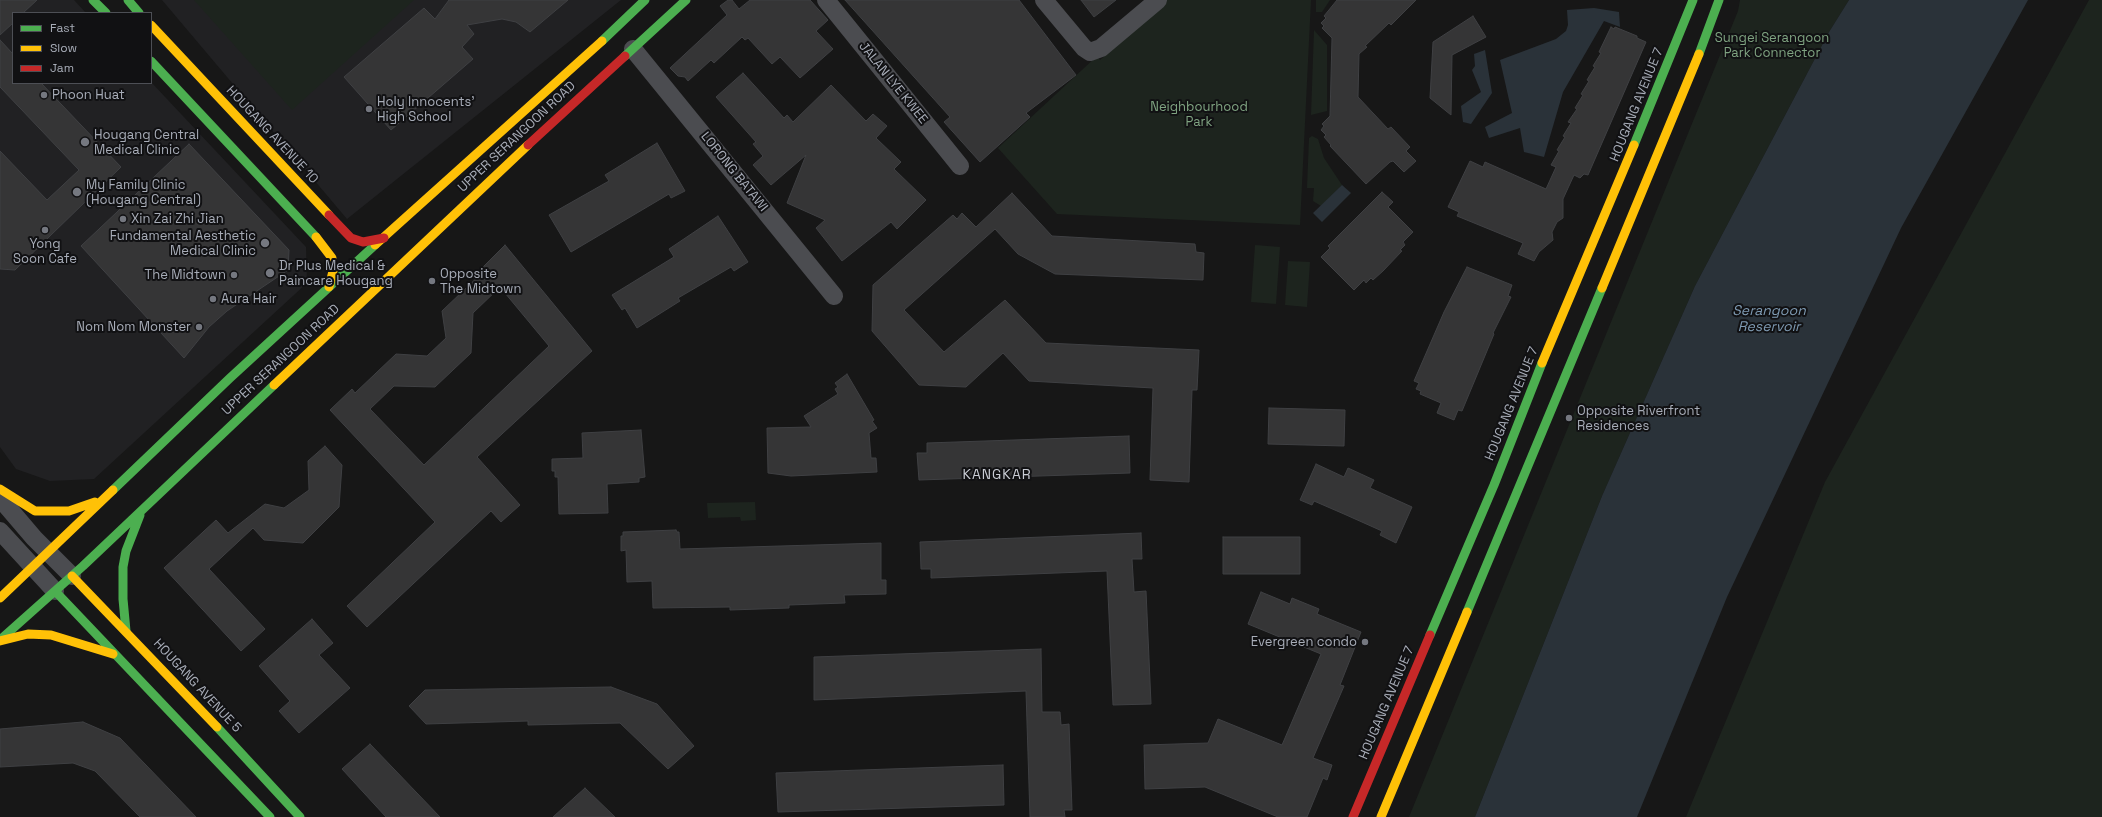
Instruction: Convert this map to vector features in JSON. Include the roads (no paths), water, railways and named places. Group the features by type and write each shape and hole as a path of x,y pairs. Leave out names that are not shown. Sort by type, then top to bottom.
{"main road":[{"path":"93,0 105,12"},
{"path":"128,0 138,12"},
{"name":"UPPER SERANGOON ROAD","path":"0,598 101,500 330,287 596,47 645,0"},
{"name":"UPPER SERANGOON ROAD","path":"0,641 72,576 546,128 686,0"},
{"name":"HOUGANG AVENUE 7","path":"1353,817 1494,485 1525,404 1616,192 1693,0"},
{"path":"1381,817 1685,89 1719,0"},
{"name":"HOUGANG AVENUE 10","path":"152,27 351,238 363,242 384,238"},
{"path":"152,62 321,242 332,258 333,271 330,287"},
{"path":"0,490 35,511 69,512 101,500"},
{"path":"126,631 123,599 123,566 126,551 142,510"},
{"name":"HOUGANG AVENUE 5","path":"72,576 126,631 300,817"},
{"path":"55,591 113,654 270,817"},
{"path":"0,641 28,634 51,636 113,654"}],"street":[{"name":"JALAN LYE KWEE","path":"826,0 960,166"},
{"path":"1044,0 1084,48 1090,52 1101,48 1158,0"},
{"name":"LORONG BATAWI","path":"633,49 834,296"},
{"path":"0,498 48,552 72,576"},
{"path":"0,531 55,591"}],"water":[{"name":"Serangoon Reservoir","path":"1849,0 2028,0 1901,228 1727,597 1637,817 1475,817 1602,496 1695,286 1829,32"},
{"path":"1594,8 1619,12 1620,27 1604,21 1563,92 1544,157 1524,152 1520,128 1489,138 1485,127 1512,113 1500,60 1556,39 1566,31 1568,25 1567,10"},
{"path":"1485,50 1492,93 1471,124 1463,122 1461,106 1481,92 1472,70 1475,66 1474,54"},
{"path":"1342,185 1351,193 1322,222 1313,213"}],"place":[{"name":"Phoon Huat","path":"44,95"},
{"name":"Holy Innocents' High School","path":"369,109"},
{"name":"Hougang Central Medical Clinic","path":"85,142"},
{"name":"My Family Clinic (Hougang Central)","path":"77,192"},
{"name":"Xin Zai Zhi Jian","path":"123,219"},
{"name":"Yong Soon Cafe","path":"45,230"},
{"name":"Fundamental Aesthetic Medical Clinic","path":"265,243"},
{"name":"Dr Plus Medical & Paincare Hougang","path":"270,273"},
{"name":"The Midtown","path":"234,275"},
{"name":"Opposite The Midtown","path":"432,281"},
{"name":"Aura Hair","path":"213,299"},
{"name":"Nom Nom Monster","path":"199,327"},
{"name":"Opposite Riverfront Residences","path":"1569,418"},
{"name":"Evergreen condo","path":"1365,642"}],"district":[{"name":"KANGKAR","path":"997,475"}],"park label":[{"name":"Sungei Serangoon Park Connector","path":"1772,46"},
{"name":"Neighbourhood Park","path":"1199,114"}]}
